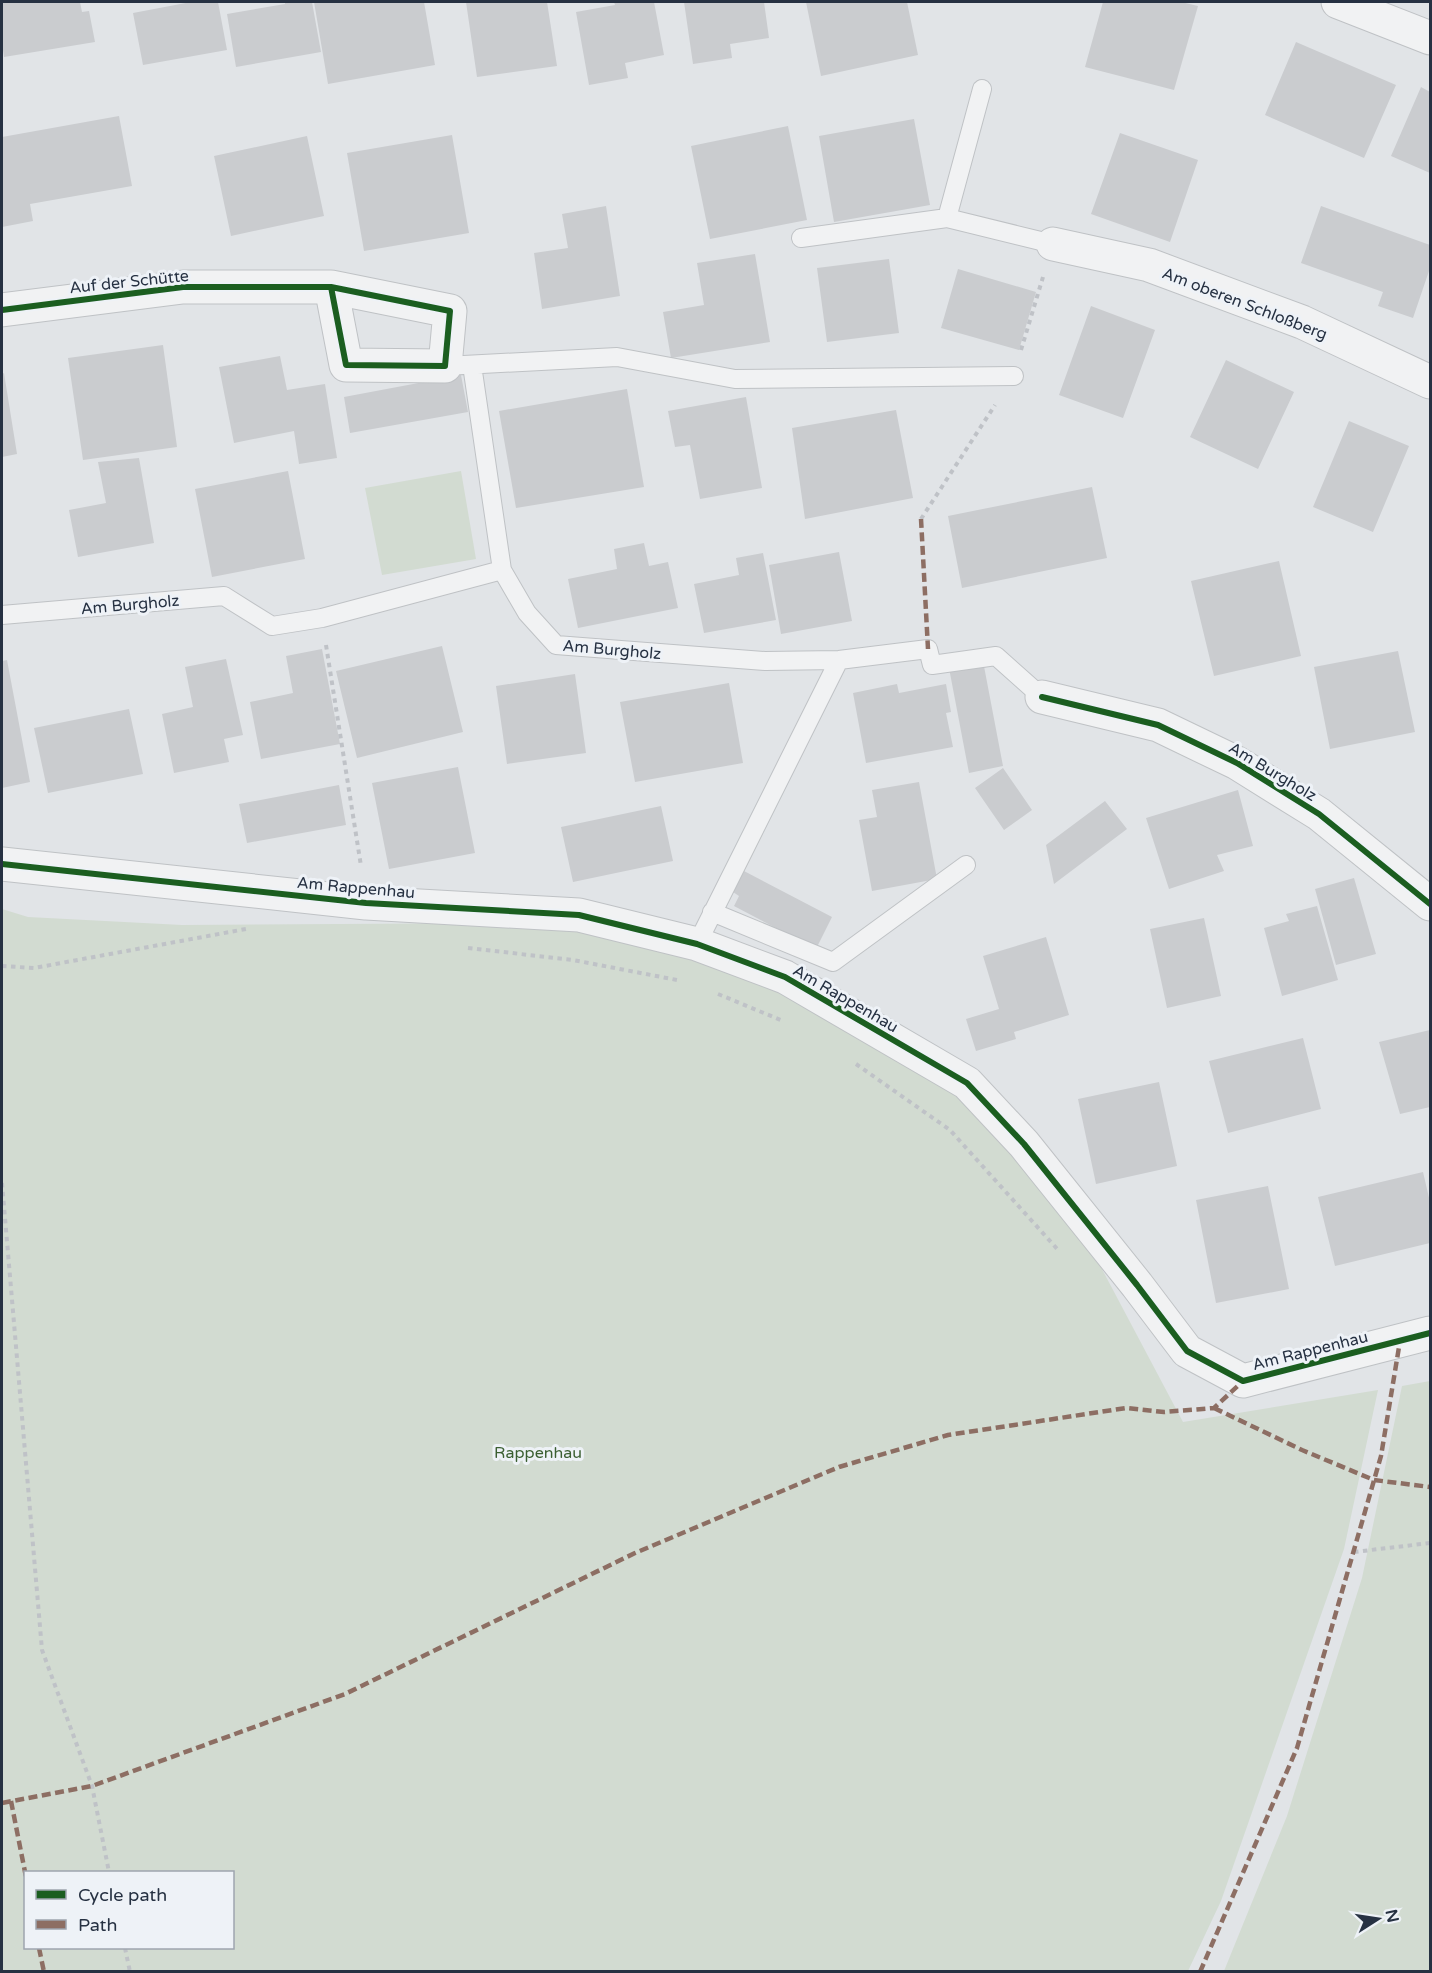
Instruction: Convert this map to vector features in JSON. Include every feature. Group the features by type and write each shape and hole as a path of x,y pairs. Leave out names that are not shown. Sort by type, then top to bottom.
{"street":[{"path":"1338,2 1431,38"},
{"name":"Am oberen Schloßberg","path":"1053,244 1149,266 1302,322 1431,382"},
{"name":"Auf der Schütte","path":"2,310 183,287 332,287 450,311 458,366"},
{"path":"332,287 346,365 458,366"},
{"name":"Am Burgholz","path":"1042,698 1158,725 1237,763 1319,814 1431,904"},
{"name":"Am Rappenhau","path":"2,864 366,903 579,915 697,945 784,977 967,1083 1031,1152 1137,1285 1186,1351 1242,1381 1431,1333"}],"lane":[{"path":"947,218 982,88"},
{"path":"801,238 947,218 1053,244"},
{"path":"502,570 458,366 618,357 735,379 1014,376"},
{"name":"Am Burgholz","path":"2,615 224,596 272,626 322,618 502,570 527,613 556,645 765,661 838,660 928,649 932,665 996,656 1042,698"},
{"path":"697,945 838,660"},
{"path":"712,912 833,962 966,865"}],"path":[{"path":"921,519 1014,376 1053,244"},
{"path":"322,618 366,903"},
{"path":"2,966 34,968 255,927"},
{"path":"461,947 573,960 678,980"},
{"path":"710,991 794,1026"},
{"path":"853,1062 950,1130 1062,1253"},
{"path":"2,1183 42,1650 92,1786 109,1871"},
{"path":"1354,1552 1431,1543"},
{"path":"125,1949 130,1971"}],"green space":[{"path":"461,471 476,559 382,575 365,488"},
{"name":"Rappenhau","path":"2,909 28,917 182,925 658,922 1033,1139 1183,1422 1378,1390 1344,1549 1221,1901 1188,1971 2,1972"},
{"path":"1430,1381 1430,1971 1224,1971 1287,1816 1362,1578 1402,1386"}],"building":[{"path":"2,2 80,2 82,12 89,11 95,42 4,57"},
{"path":"191,2 218,2 227,50 143,65 133,13"},
{"path":"285,2 312,2 321,52 236,67 227,14 285,4"},
{"path":"314,2 424,2 435,65 328,84"},
{"path":"466,2 547,2 557,66 477,77"},
{"path":"614,2 654,2 664,55 625,63 628,78 589,85 576,12 615,5"},
{"path":"684,2 764,2 769,38 730,44 732,58 693,64"},
{"path":"806,2 907,2 918,55 821,76"},
{"path":"1103,2 1181,2 1198,6 1174,90 1085,67"},
{"path":"1296,42 1396,85 1364,158 1265,115"},
{"path":"1421,87 1430,92 1430,173 1391,156"},
{"path":"119,116 132,186 30,204 33,221 2,227 2,137"},
{"path":"914,119 930,205 834,222 819,136"},
{"path":"788,126 807,220 710,239 691,146"},
{"path":"1120,133 1198,160 1170,242 1091,214"},
{"path":"452,135 469,233 364,251 347,153"},
{"path":"307,136 324,216 231,236 214,156"},
{"path":"606,206 620,296 542,309 534,253 568,248 562,214"},
{"path":"1321,206 1430,245 1430,268 1413,318 1378,306 1383,292 1301,263"},
{"path":"755,254 770,342 671,358 663,312 704,305 697,263"},
{"path":"889,259 899,333 827,342 817,268"},
{"path":"958,269 1036,292 1019,350 941,328"},
{"path":"1091,306 1155,330 1123,418 1059,395"},
{"path":"163,345 177,447 83,460 68,358"},
{"path":"280,356 287,390 325,384 337,458 299,464 294,431 234,443 219,367"},
{"path":"1226,360 1294,392 1258,469 1190,437"},
{"path":"4,373 17,454 2,457 2,374"},
{"path":"461,375 468,412 350,433 344,397"},
{"path":"627,389 644,487 516,508 499,411"},
{"path":"746,397 762,488 700,499 690,445 675,447 668,411"},
{"path":"896,410 913,498 805,519 792,428"},
{"path":"1349,421 1409,446 1373,532 1313,507"},
{"path":"139,458 154,543 78,557 69,510 106,503 98,462"},
{"path":"288,471 305,559 212,577 195,489"},
{"path":"1092,487 1107,558 962,588 948,516"},
{"path":"644,543 649,566 668,562 678,608 578,628 568,579 617,569 614,549"},
{"path":"839,552 852,621 781,634 769,565"},
{"path":"763,553 776,620 704,633 694,584 739,575 736,558"},
{"path":"1279,561 1301,656 1214,676 1191,581"},
{"path":"442,646 463,732 357,758 336,671"},
{"path":"322,649 340,744 261,759 250,702 293,693 286,656"},
{"path":"1398,651 1415,732 1330,749 1314,667"},
{"path":"226,659 243,735 224,739 229,762 174,773 162,714 193,707 185,667"},
{"path":"7,660 30,782 2,788 2,661"},
{"path":"983,661 1003,766 969,773 949,668"},
{"path":"575,674 586,753 507,764 496,686"},
{"path":"729,683 743,763 635,782 620,702"},
{"path":"897,684 899,693 946,684 951,712 946,713 953,747 866,763 853,693"},
{"path":"129,709 143,774 48,793 34,728"},
{"path":"458,767 475,853 389,869 372,783"},
{"path":"1003,768 1032,810 1004,830 975,788"},
{"path":"919,782 937,879 872,891 859,820 877,817 872,790"},
{"path":"339,785 346,825 247,843 239,804"},
{"path":"1238,790 1253,846 1217,855 1224,871 1169,889 1146,818"},
{"path":"1105,801 1127,829 1054,884 1046,845"},
{"path":"661,806 673,861 573,882 561,827"},
{"path":"744,871 832,917 816,949 734,906 739,896 733,892"},
{"path":"1354,878 1376,954 1336,965 1315,889"},
{"path":"1317,906 1338,980 1282,996 1264,928 1289,921 1286,914"},
{"path":"1204,918 1221,996 1167,1008 1150,929"},
{"path":"1046,937 1069,1015 1014,1032 1016,1039 976,1051 966,1019 999,1009 983,956"},
{"path":"1430,1030 1430,1107 1400,1114 1379,1042"},
{"path":"1303,1038 1321,1109 1228,1133 1209,1061"},
{"path":"1159,1082 1177,1166 1096,1184 1078,1099"},
{"path":"1423,1172 1430,1202 1430,1243 1335,1266 1318,1197"},
{"path":"1268,1186 1289,1289 1216,1303 1196,1200"}],"marked path":[{"path":"921,519 928,649"},
{"path":"1200,1972 1297,1748 1381,1456 1400,1341"},
{"path":"2,1803 92,1786 345,1694 635,1553 839,1467 948,1435 1126,1408 1164,1412 1214,1408 1243,1381"},
{"path":"1214,1408 1302,1450 1374,1480 1430,1487"},
{"path":"11,1801 25,1871"},
{"path":"39,1949 44,1972"}],"cycle path":[{"path":"2,310 183,287 331,287 450,311 445,366 346,365 331,287"},
{"path":"1042,697 1158,725 1237,763 1319,814 1430,904"},
{"path":"2,864 366,903 579,915 697,944 785,977 967,1083 1024,1144 1187,1351 1243,1381 1430,1333"}]}
